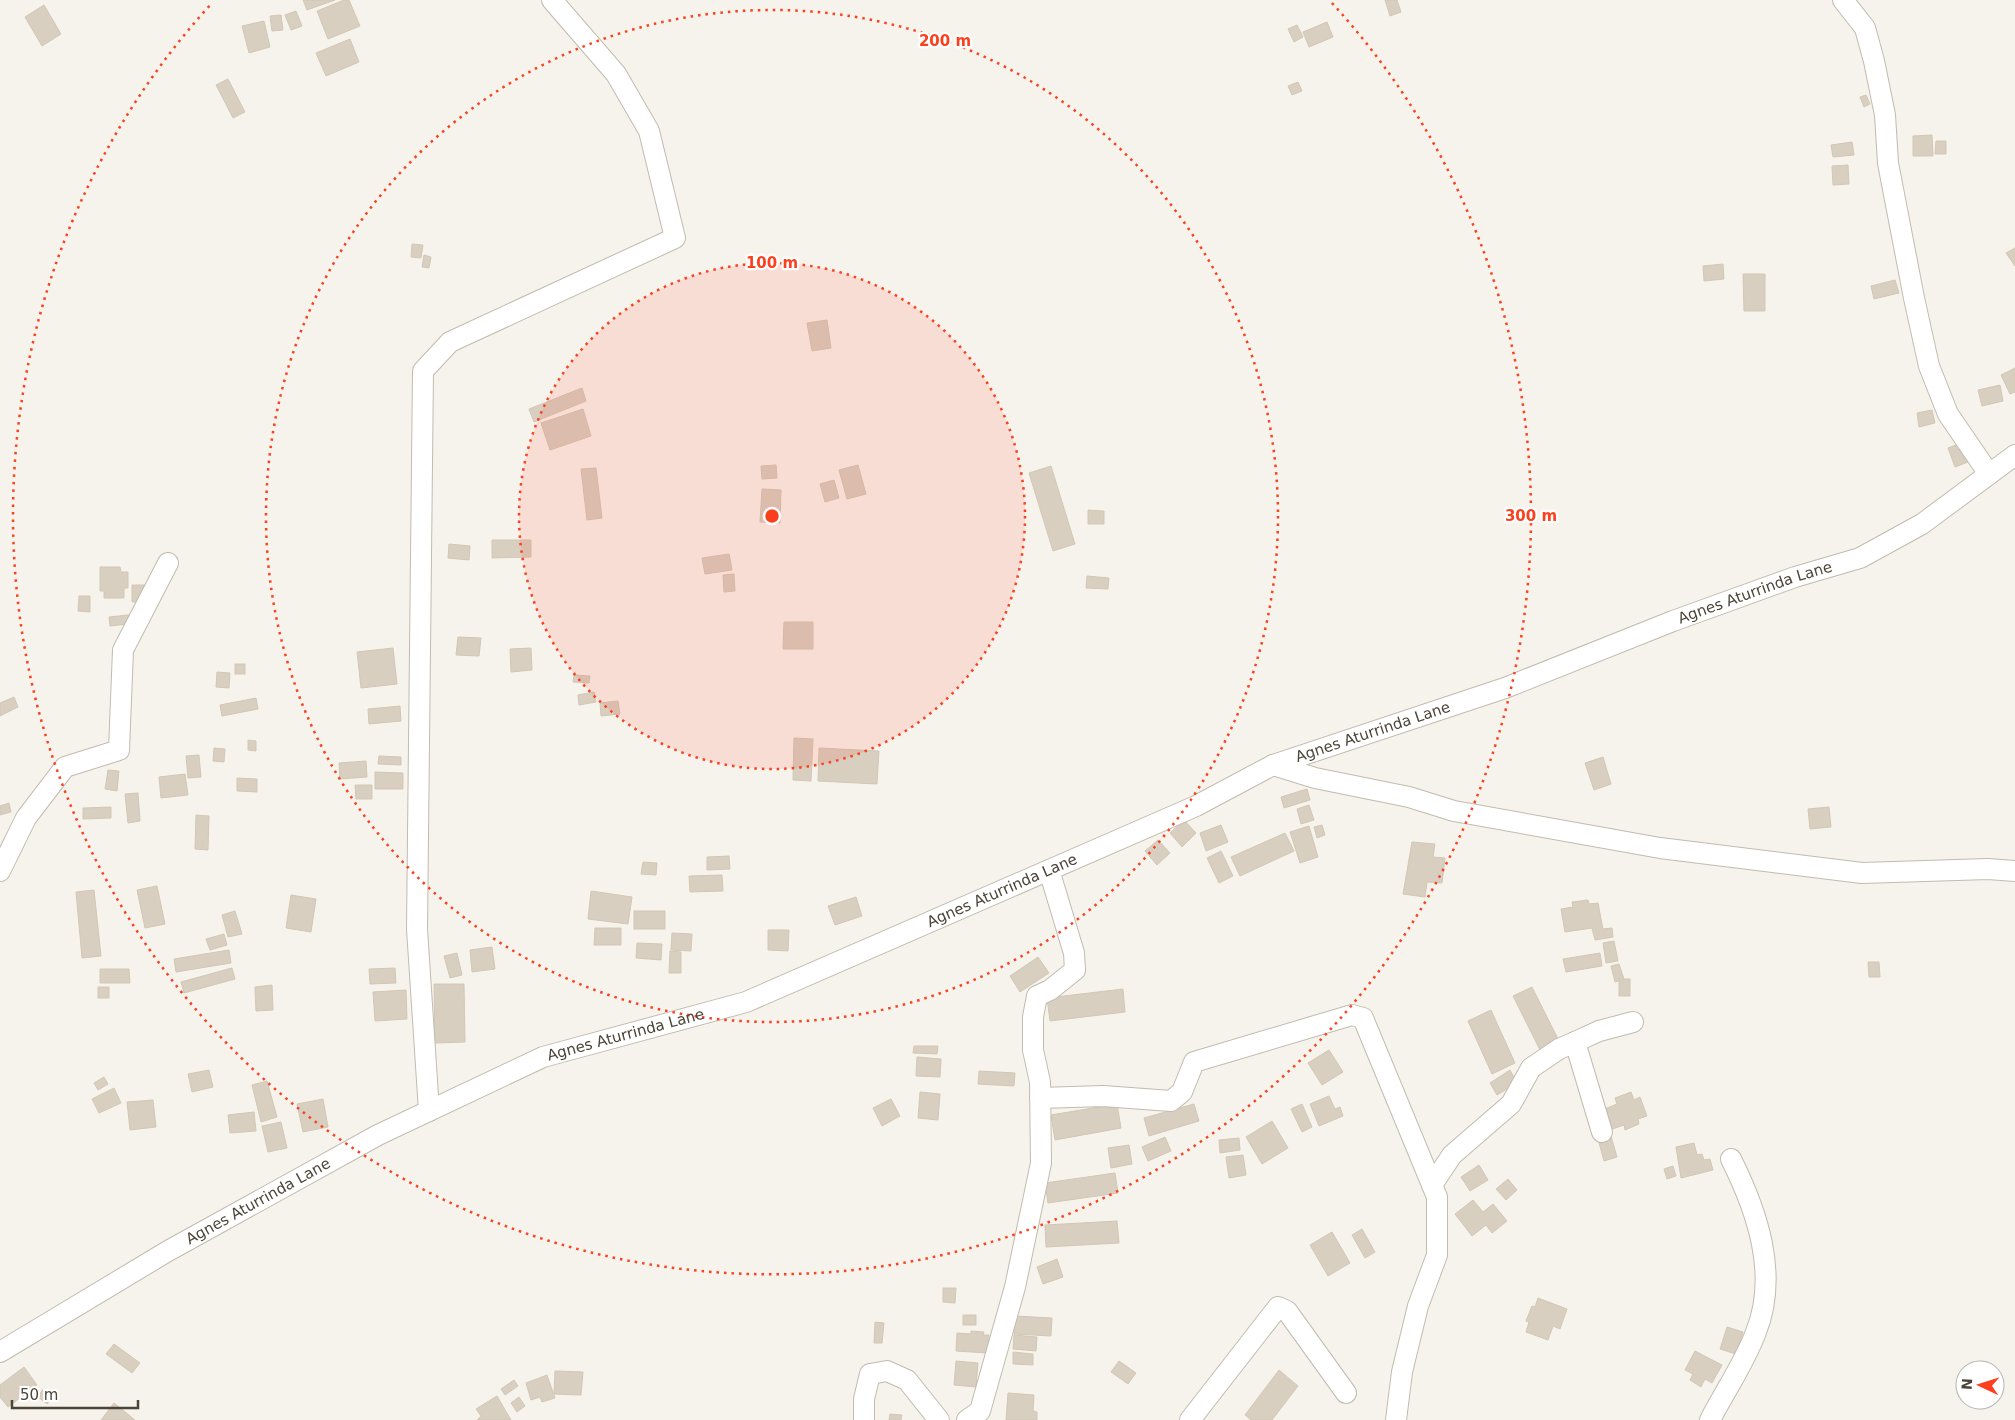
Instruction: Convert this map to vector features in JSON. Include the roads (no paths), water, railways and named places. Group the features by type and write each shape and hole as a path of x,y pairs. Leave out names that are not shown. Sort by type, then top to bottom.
{"street":[{"path":"429,1110 417,929 423,371 450,342 675,238 649,131 616,74 552,0"},
{"path":"1842,0 1865,28 1874,61 1885,115 1888,163 1929,366 1948,414 1989,474"},
{"name":"Agnes Aturrinda Lane","path":"0,1352 168,1251 378,1135 543,1057 746,1002 1196,806 1274,765 1505,688 1673,621 1795,577 1860,558 1922,524 2015,455"},
{"path":"0,871 26,818 65,767 120,750 122,650 168,563"},
{"path":"1274,765 1315,778 1410,797 1454,811 1660,848 1862,873 1988,869 2015,871"},
{"path":"967,1420 980,1411 1015,1287 1041,1163 1040,1082 1033,1050 1033,1017 1037,996 1050,990 1075,970 1074,953 1049,870"},
{"path":"1040,1098 1103,1096 1171,1101 1182,1092 1194,1062 1352,1015 1363,1018 1437,1197 1437,1255 1416,1315 1402,1372 1396,1420"},
{"path":"1432,1185 1452,1155 1511,1104 1531,1068 1559,1049 1599,1031 1633,1022"},
{"path":"1575,1042 1602,1132"},
{"path":"1710,1420 1756,1332 1766,1300 1764,1252 1746,1188 1731,1159"},
{"path":"1190,1420 1278,1307 1287,1311 1346,1393"},
{"path":"864,1420 864,1399 870,1374 887,1371 907,1380 939,1420"}]}
